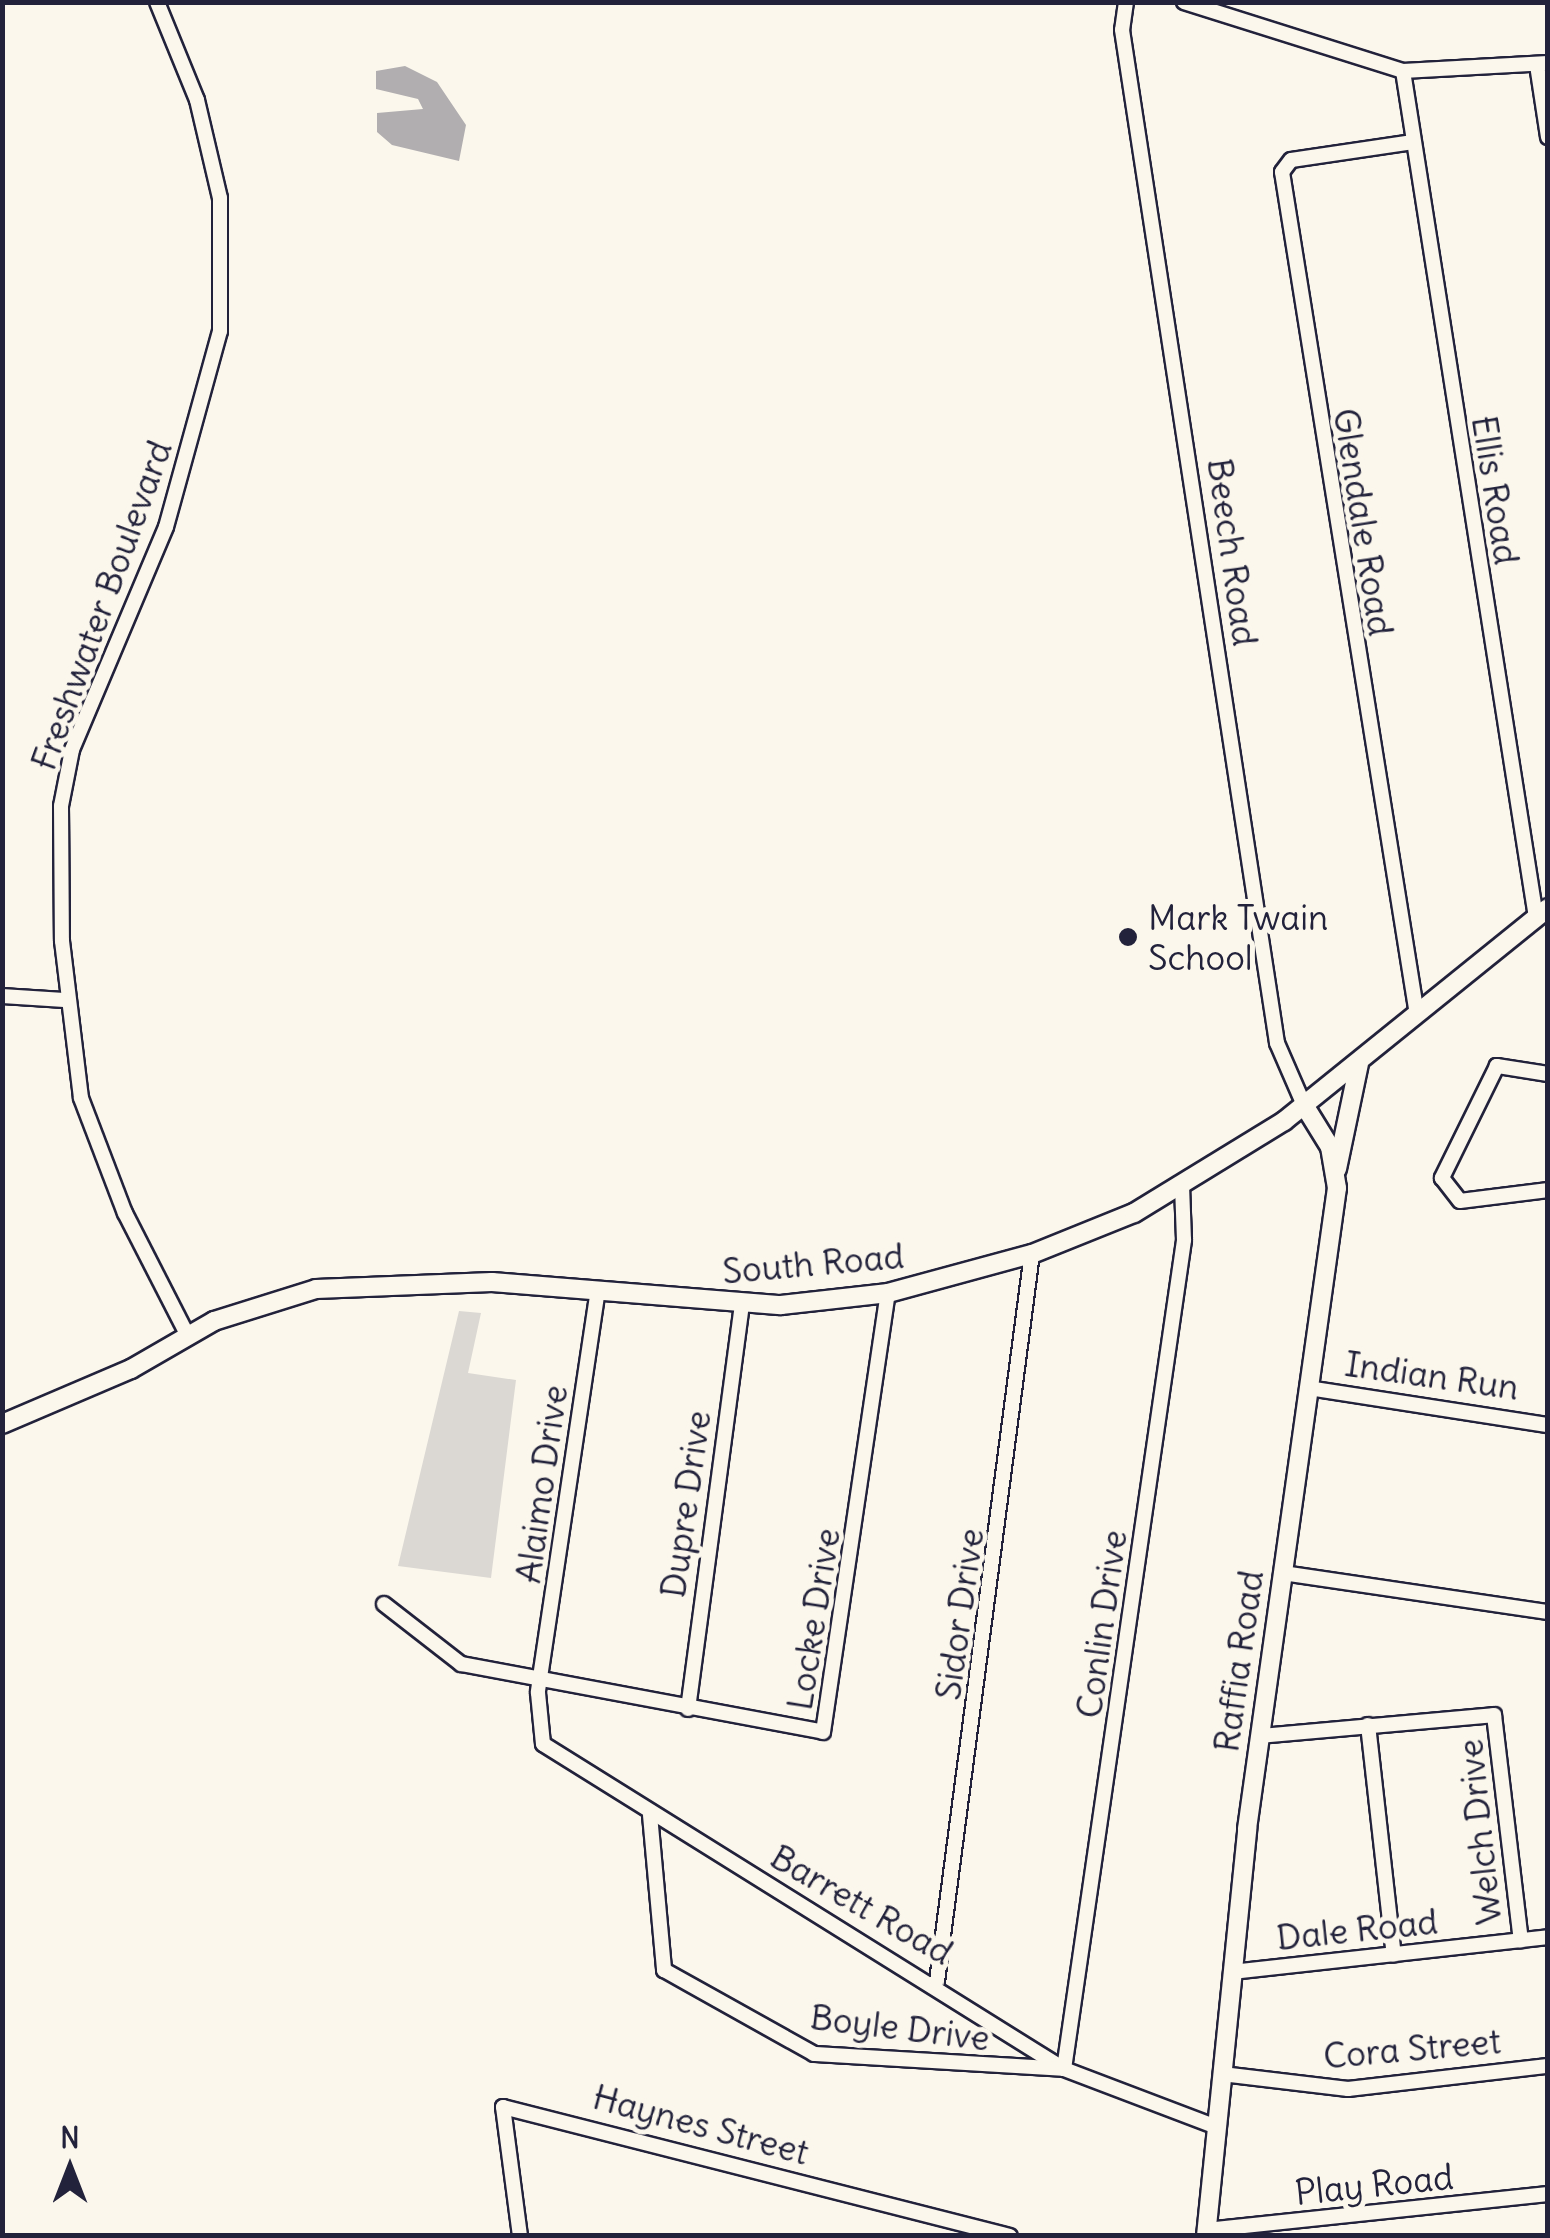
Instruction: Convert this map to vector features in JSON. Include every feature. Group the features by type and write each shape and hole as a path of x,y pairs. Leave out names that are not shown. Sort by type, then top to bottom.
{"main road":[{"name":"South Road","path":"2,1424 188,1336 316,1289 474,1282 742,1306 888,1293 1032,1254 1182,1186 1304,1105 1542,913"},
{"name":"Raffia Road","path":"1206,2233 1260,1736 1338,1169 1359,1064"},
{"path":"1304,1105 1338,1169"}],"street":[{"name":"Freshwater Boulevard","path":"157,2 197,100 220,198 220,332 166,527 72,750 60,806 64,1000 101,1158 188,1336"},
{"name":"Beech Road","path":"1126,2 1122,30 1277,1042 1304,1105"},
{"path":"1184,2 1403,70 1542,64 1548,137"},
{"name":"Ellis Road","path":"1403,70 1542,913"},
{"name":"Glendale Road","path":"1412,142 1290,160 1282,172 1417,1015"},
{"path":"2,996 64,1000"},
{"path":"1548,1074 1497,1066 1442,1178 1460,1201 1548,1190"},
{"name":"Conlin Drive","path":"1064,2069 1184,1240 1182,1186"},
{"name":"Sidor Drive","path":"936,1982 1032,1254"},
{"name":"Locke Drive","path":"384,1604 442,1654 485,1670 808,1732 831,1725 888,1293"},
{"name":"Alaimo Drive","path":"543,1680 597,1296"},
{"name":"Dupre Drive","path":"688,1710 742,1306"},
{"name":"Indian Run","path":"1308,1388 1548,1425"},
{"path":"1282,1573 1548,1612"},
{"name":"Barrett Road","path":"543,1680 542,1744 650,1815 936,1982 1064,2069 1217,2127"},
{"name":"Welch Drive","path":"1260,1736 1494,1714 1521,1940"},
{"path":"1368,1725 1394,1955"},
{"name":"Boyle Drive","path":"650,1815 664,1970 814,2054 1064,2069"},
{"name":"Dale Road","path":"1232,1972 1548,1937"},
{"name":"Cora Street","path":"1222,2074 1348,2089 1548,2066"},
{"name":"Haynes Street","path":"520,2236 503,2108 1010,2236"},
{"name":"Play Road","path":"1206,2233 1548,2194"}],"shaded area":[{"path":"405,66 437,82 466,125 459,161 392,145 377,132 377,113 423,109 418,99 376,89 376,71"},
{"path":"459,1311 481,1313 468,1373 516,1380 491,1578 398,1566"}],"place":[{"name":"Mark Twain School","path":"1128,937"}]}
